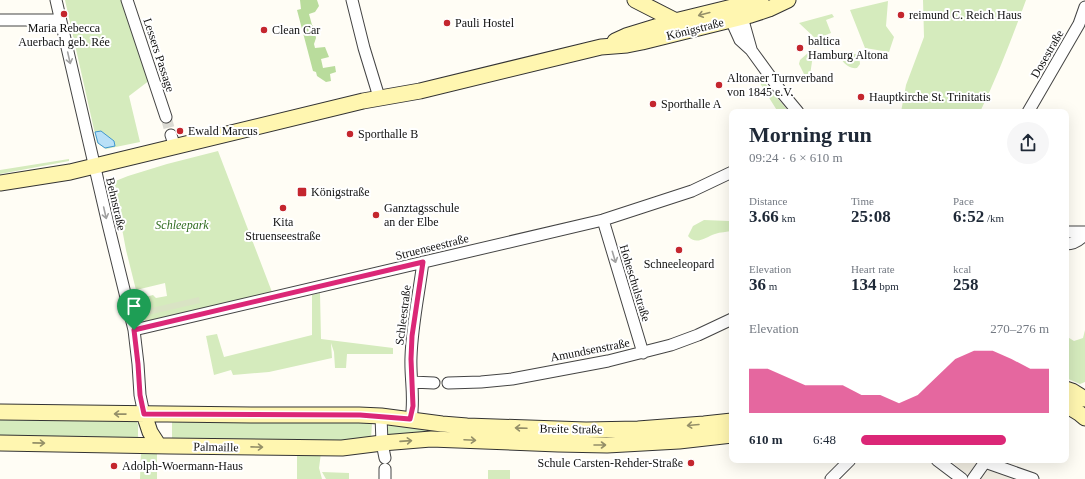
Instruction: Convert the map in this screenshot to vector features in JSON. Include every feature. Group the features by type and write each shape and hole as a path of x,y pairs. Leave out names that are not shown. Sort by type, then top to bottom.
{"main road":[{"path":"635,0 675,21 687,26 700,28"},
{"name":"Königstraße","path":"0,183 70,172 173,141 379,97 420,91 601,47 636,44 700,28 734,11 762,0"},
{"name":"Königstraße","path":"780,0 788,0"},
{"name":"Königstraße","path":"601,47 626,36 675,21 734,11 769,9 788,0"},
{"path":"1069,390 1072,391 1084,409"},
{"path":"1069,406 1084,409"},
{"path":"0,412 360,415 410,419"},
{"path":"144,414 150,432 159,446"},
{"name":"Breite Straße","path":"410,419 467,426 607,430 729,421"},
{"name":"Breite Straße","path":"431,439 607,445 679,441 729,435"},
{"name":"Palmaille","path":"0,443 342,448 384,462 431,439"}],"street":[{"name":"Behnstraße","path":"56,0 94,166 134,330 140,395 144,414"},
{"name":"Lessers Passage","path":"127,0 166,117"},
{"path":"352,0 364,48 379,97"},
{"name":"Dosestraße","path":"1030,109 1082,26 1085,7"},
{"path":"734,11 740,40 751,50 796,109"},
{"path":"0,20 60,20"},
{"name":"Struenseestraße","path":"134,330 603,220 692,191 729,173"},
{"name":"Hoheschulstraße","path":"603,220 643,353"},
{"path":"1069,232 1085,233"},
{"path":"1069,244 1079,240 1085,233"},
{"name":"Schleestraße","path":"410,419 413,406 411,359 412,336 423,262"},
{"name":"Amundsenstraße","path":"448,383 512,379 594,364 643,353 684,340 729,321"},
{"path":"412,382 434,383"},
{"path":"381,416 384,462"},
{"path":"831,479 847,463"},
{"path":"941,463 962,479"},
{"path":"974,479 984,463"},
{"path":"988,463 1033,479"}],"green space":[{"path":"65,0 124,0 150,80 129,96 140,142 106,149 97,143"},
{"path":"300,0 317,0 319,6 315,12 309,14 316,38 314,44 315,48 325,47 329,57 321,59 323,68 335,66 336,72 330,74 331,81 326,82 317,76 316,72 313,71 297,10 301,9"},
{"path":"923,0 1026,0 999,70 981,109 902,109 906,85 924,37"},
{"path":"888,1 886,26 894,37 889,52 865,48 850,10"},
{"path":"832,14 834,17 826,20 831,33 818,38 815,38 799,23"},
{"path":"809,52 813,55 810,75 804,74 799,64 800,60"},
{"path":"852,54 859,55 860,64 857,68 848,66 842,60 842,58"},
{"path":"760,77 787,109 776,109 758,80"},
{"name":"Schleepark","path":"218,151 272,292 145,322 138,299 153,295 156,298 167,296 165,283 136,290 126,250 118,207 113,203 108,184 167,164"},
{"path":"69,159 69,161 0,174 0,170"},
{"path":"704,220 729,221 729,231 717,233 698,241 691,239 688,236 693,226"},
{"path":"320,293 321,339 393,348 393,354 347,354 346,368 335,368 334,352 331,343 332,358 269,372 233,375 231,370 214,375 206,336 217,334 224,357 312,335 312,295"},
{"path":"199,297 200,303 148,315 147,309"},
{"path":"1085,330 1085,382 1080,384 1069,379 1069,338 1074,341 1083,338"},
{"path":"0,417 136,419 138,425 138,437 134,439 0,437"},
{"path":"172,420 369,421 372,423 371,439 360,442 172,441"},
{"path":"389,424 604,435 603,439 387,435"},
{"path":"141,452 157,453 157,479 140,479"},
{"path":"303,453 321,453 319,468 322,479 297,479 297,456"},
{"path":"488,470 510,470 510,479 488,479"},
{"path":"322,472 349,473 349,479 326,479"}],"shaded area":[{"path":"953,463 983,463 1030,479 972,479"}],"water":[{"path":"101,131 114,141 115,146 105,148 98,143 95,132"}],"tunnel":[{"path":"166,117 171,135"}],"place":[{"name":"Maria Rebecca Auerbach geb. Rée","path":"64,14"},
{"name":"reimund C. Reich Haus","path":"901,15"},
{"name":"Pauli Hostel","path":"447,23"},
{"name":"Clean Car","path":"264,30"},
{"name":"baltica Hamburg Altona","path":"800,48"},
{"name":"Altonaer Turnverband von 1845 e.V.","path":"719,85"},
{"name":"Hauptkirche St. Trinitatis","path":"861,97"},
{"name":"Sporthalle A","path":"653,104"},
{"name":"Ewald Marcus","path":"180,131"},
{"name":"Sporthalle B","path":"350,134"},
{"name":"Königstraße","path":"302,192"},
{"name":"Kita Struenseestraße","path":"283,208"},
{"name":"Ganztagsschule an der Elbe","path":"376,215"},
{"name":"Schneeleopard","path":"679,250"},
{"name":"Schule Carsten-Rehder-Straße","path":"691,463"},
{"name":"Adolph-Woermann-Haus","path":"114,466"}],"route":[{"path":"423,262 412,336 411,359 413,406 410,419 360,415 144,414 140,395 134,330 423,262"}]}
